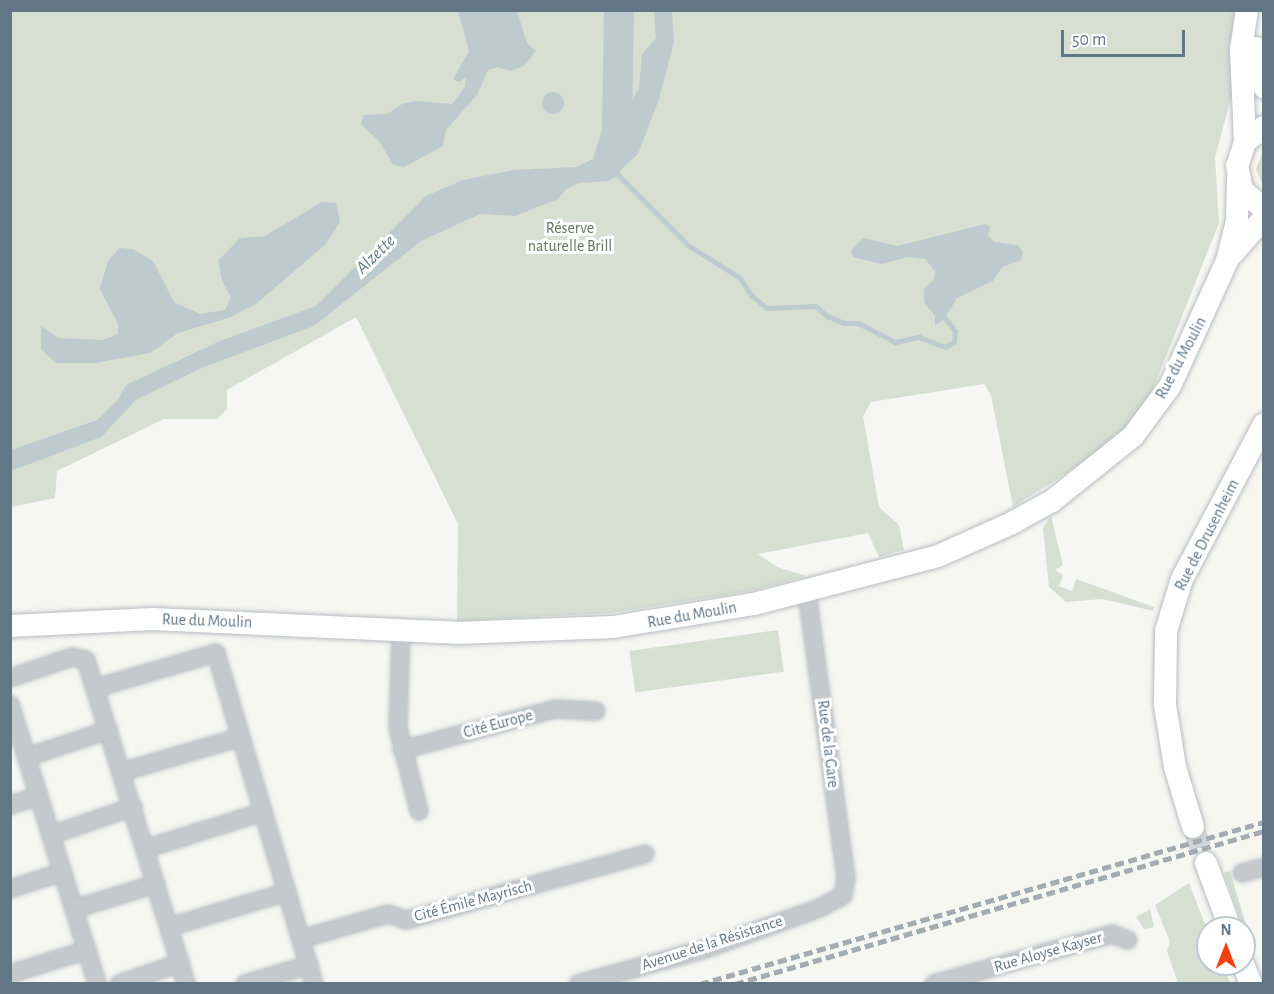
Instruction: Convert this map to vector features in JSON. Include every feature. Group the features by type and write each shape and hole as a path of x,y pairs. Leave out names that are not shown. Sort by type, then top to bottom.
{"main road":[{"path":"1227,261 1237,221 1237,166 1245,142 1241,50 1247,10"},
{"path":"1260,10 1256,51 1258,75 1263,87"},
{"path":"1245,142 1263,128"},
{"path":"1238,179 1250,200 1263,209"},
{"path":"1227,261 1250,230 1263,218"},
{"name":"Rue du Moulin","path":"10,626 153,619 401,631 538,633 613,627 682,618 807,592 938,556 1020,519 1088,475 1133,436 1170,386 1227,261"},
{"name":"Rue de Drusenheim","path":"1192,827 1175,767 1166,716 1162,674 1166,631 1182,579 1263,424"},
{"path":"1206,863 1226,916"}],"street":[{"name":"Rue de la Gare","path":"807,592 846,878 843,895"},
{"path":"401,631 398,728 419,810"},
{"path":"96,688 216,653 314,984"},
{"path":"10,678 80,657 89,666 186,984"},
{"name":"Cité Europe","path":"402,750 555,709 596,711"},
{"path":"12,712 97,984"},
{"path":"27,757 109,730"},
{"path":"122,772 241,737"},
{"path":"10,805 39,796"},
{"path":"51,835 133,807"},
{"path":"145,849 263,812"},
{"name":"Cité Émile Mayrisch","path":"301,939 388,914 407,920 645,854"},
{"path":"1242,873 1263,867"},
{"path":"10,889 62,872"},
{"path":"74,909 156,884"},
{"path":"169,927 287,892"},
{"name":"Avenue de la Résistance","path":"578,984 708,948 820,908 843,895"},
{"name":"Rue Aloyse Kayser","path":"934,984 1112,934 1128,940"},
{"path":"10,974 87,950"},
{"path":"119,984 180,963"},
{"path":"245,984 309,965"}],"green space":[{"name":"Réserve naturelle Brill","path":"11,11 1235,11 1229,50 1233,91 1215,157 1219,223 1152,392 1126,426 1087,460 1013,507 991,395 984,384 871,402 863,416 879,507 899,525 904,550 879,557 868,533 758,554 777,567 806,576 751,591 612,613 457,621 458,524 356,317 227,390 227,409 218,419 164,419 57,471 55,498 11,507"},
{"path":"1263,151 1263,186 1256,169"},
{"path":"1051,516 1063,565 1055,570 1063,575 1059,586 1072,591 1076,579 1154,607 1154,611 1102,599 1066,602 1049,587 1043,528"},
{"path":"778,630 784,672 635,692 629,651"},
{"path":"1230,871 1243,916 1240,916 1224,873"},
{"path":"1189,883 1202,916 1196,916 1196,976 1227,976 1231,983 1178,983 1167,951 1170,942 1155,905"},
{"path":"1150,909 1154,927 1144,929 1136,917"}],"water":[{"path":"458,11 517,11 527,43 536,51 524,66 510,71 498,67 488,70 477,95 446,130 443,146 404,167 393,165 380,142 361,125 363,115 387,114 402,104 416,101 452,104 465,87 466,77 459,82 453,79 469,51"},
{"name":"Alzette","path":"654,11 672,11 674,42 659,99 638,154 609,181 579,183 566,189 558,199 515,216 480,214 421,241 314,326 199,369 136,400 101,437 11,471 11,450 97,420 118,400 126,385 220,341 316,306 426,196 463,180 514,170 577,167 601,155 639,88 642,54 656,38"},
{"path":"553,92 561,95 564,103 561,111 553,114 545,111 542,103 545,95"},
{"path":"322,202 336,203 340,222 326,244 256,304 228,318 178,333 150,353 95,363 56,363 41,349 41,326 58,338 103,340 118,334 118,324 100,289 108,261 120,248 132,249 153,261 174,302 200,314 225,310 231,297 222,281 218,261 240,238 265,236"},
{"path":"985,224 990,226 988,235 994,242 1018,245 1023,252 1021,260 1002,267 993,281 957,298 945,318 935,326 935,316 924,302 924,289 934,279 935,271 925,259 908,257 882,264 853,257 851,250 863,238 897,246"}],"waterway":[{"path":"607,165 617,133 619,10"},
{"path":"613,170 689,246 739,277 752,296 767,308 815,306 827,316 844,323 858,323 895,342 919,337 945,347 954,342 955,331 945,318"}],"tunnel":[{"path":"1193,827 1206,863"}],"railway":[{"path":"700,984 1264,822"},
{"path":"735,984 1264,831"}]}
